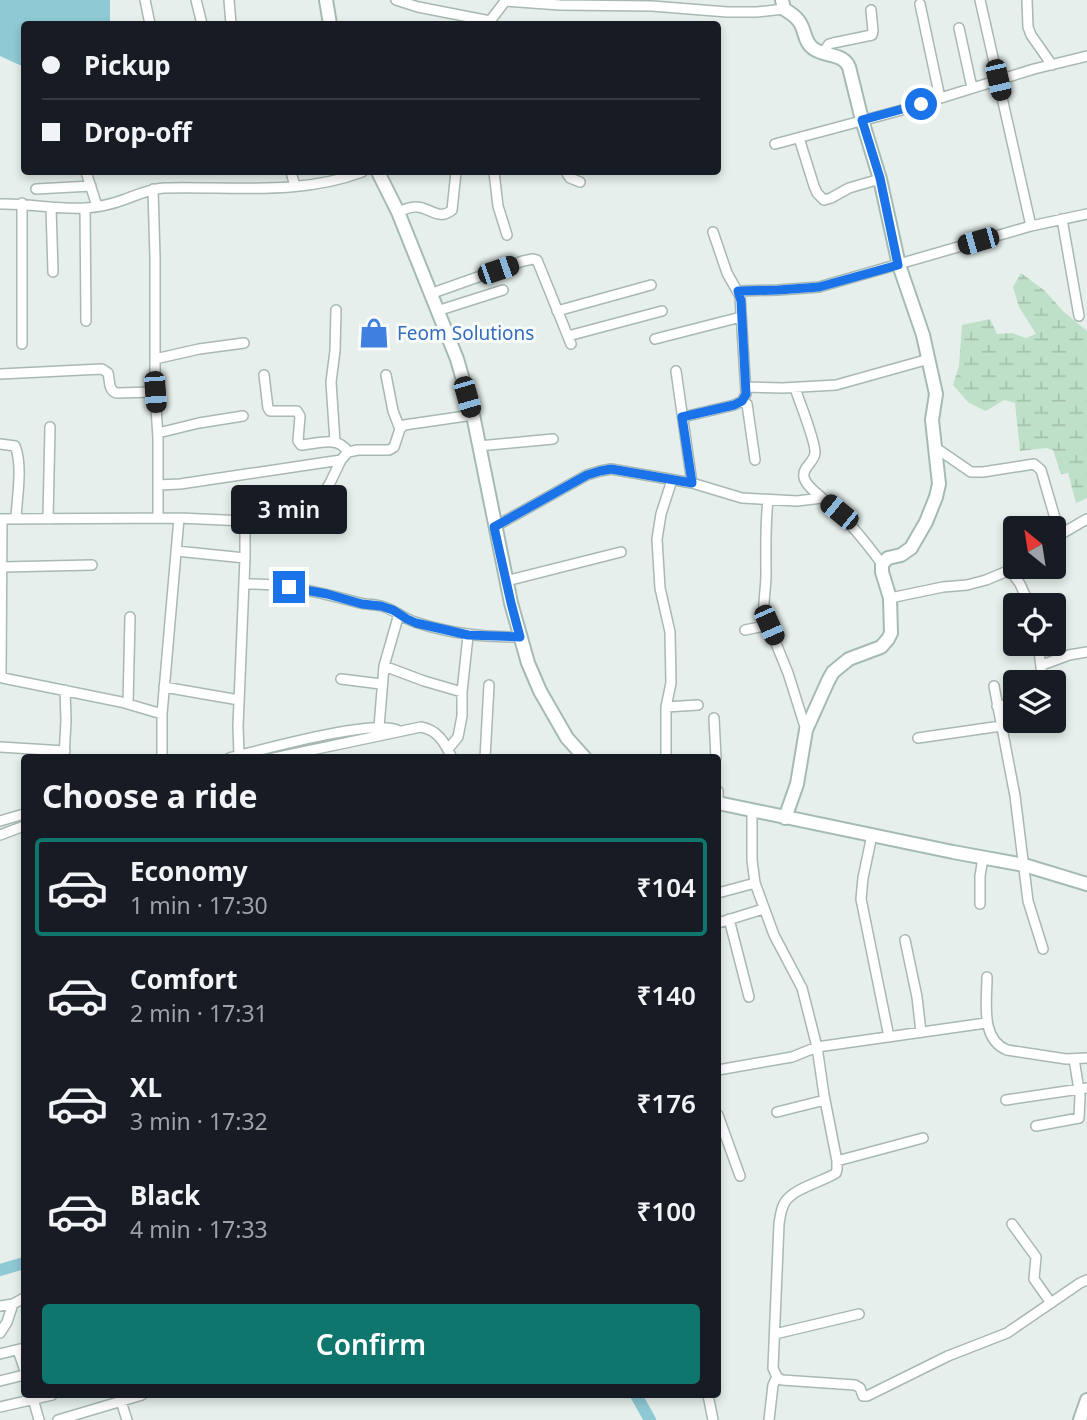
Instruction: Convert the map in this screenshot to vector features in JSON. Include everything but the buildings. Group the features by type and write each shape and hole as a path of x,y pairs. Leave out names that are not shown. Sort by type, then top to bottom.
{"street":[{"path":"145,0 149,21"},
{"path":"196,0 201,21"},
{"path":"229,0 231,21"},
{"path":"326,0 330,21"},
{"path":"397,0 485,21"},
{"path":"491,21 506,0 560,5 652,6 737,12 757,12 783,4 800,23 806,42 812,48 843,58 847,62 880,178 898,265 923,335 936,394 932,420 939,484 936,498 911,548 901,555 888,558 882,564"},
{"path":"980,0 1031,226"},
{"path":"1027,0 1031,35 1052,65"},
{"path":"920,4 940,98"},
{"path":"822,53 829,44 872,35 871,10"},
{"path":"960,28 972,88"},
{"path":"843,41 846,55 843,58"},
{"path":"775,144 1087,56"},
{"path":"799,138 814,186 824,200 880,178"},
{"path":"87,175 97,206"},
{"path":"292,175 295,186"},
{"path":"0,204 86,208 121,201 153,189 295,186 322,184 344,175"},
{"path":"384,175 457,359 473,415 494,527 528,663 540,691 567,738 581,754"},
{"path":"398,212 415,206 438,214 449,213 452,210 454,175"},
{"path":"494,175 498,206 507,235"},
{"path":"568,175 580,181"},
{"path":"36,189 91,187"},
{"path":"153,189 158,517"},
{"path":"22,203 22,345"},
{"path":"51,207 53,272"},
{"path":"86,208 86,321"},
{"path":"738,291 819,287 1031,226 1087,214"},
{"path":"1062,219 1079,316"},
{"path":"682,417 742,401 746,394 741,301 727,273 713,232"},
{"path":"430,294 533,259 539,264 570,340 662,311"},
{"path":"557,311 651,285"},
{"path":"437,311 503,290"},
{"path":"334,442 331,382 335,351 335,310"},
{"path":"656,340 741,317"},
{"path":"155,359 244,343"},
{"path":"747,387 836,385 929,359"},
{"path":"0,374 102,369 108,373 113,392 155,392"},
{"path":"676,371 692,483"},
{"path":"162,714 128,704 3,678 1,519 158,517 288,525 313,512 348,452 389,450 397,444 400,429 393,411 386,374"},
{"path":"264,375 270,411 294,410 300,416 299,443 304,445 334,442 344,446 348,452"},
{"path":"785,818 797,784 806,730 833,672 849,659 881,647 891,633 890,598 882,564 839,512 804,481 806,467 816,451 795,388"},
{"path":"742,401 747,404 755,460"},
{"path":"400,429 404,425 473,415"},
{"path":"158,433 243,416"},
{"path":"48,519 50,427"},
{"path":"478,446 553,439"},
{"path":"0,444 15,446 17,450 16,518"},
{"path":"936,448 971,472 1034,464 1039,466 1052,516"},
{"path":"158,485 192,483 341,460"},
{"path":"494,527 587,475 600,471 623,471 692,483 735,497 797,500 822,498"},
{"path":"666,754 667,707 671,683 670,632 660,588 657,539 661,514 672,480"},
{"path":"768,499 764,614 789,673 806,730"},
{"path":"162,754 162,714 179,518"},
{"path":"1066,532 1087,519"},
{"path":"234,754 238,726 245,522"},
{"path":"176,551 245,558"},
{"path":"506,581 621,552"},
{"path":"3,567 92,565"},
{"path":"890,598 943,586 976,583 1003,572"},
{"path":"244,584 275,585 381,606 416,623 468,635 520,637"},
{"path":"379,727 384,666 399,614"},
{"path":"128,704 130,617"},
{"path":"745,630 769,625"},
{"path":"450,754 458,737 462,716 468,635"},
{"path":"1042,664 1087,652"},
{"path":"1040,656 1042,670"},
{"path":"384,666 462,692"},
{"path":"341,679 382,684"},
{"path":"485,754 489,685"},
{"path":"993,686 1015,796 1028,901 1043,948"},
{"path":"164,687 239,700"},
{"path":"64,754 65,690"},
{"path":"667,707 698,705"},
{"path":"997,706 1003,705"},
{"path":"714,718 716,754"},
{"path":"918,738 1001,726"},
{"path":"246,754 321,736 379,727 395,728 399,731"},
{"path":"299,754 412,728 427,728 439,736 450,754"},
{"path":"0,747 56,754"},
{"path":"721,800 752,811 1024,865 1087,884"},
{"path":"752,811 751,860 755,883 774,935 802,988 817,1047 837,1161 836,1172 792,1194 782,1208 773,1368 777,1377 782,1380 855,1385 860,1388 863,1396 867,1396 948,1356 1007,1333 1087,1280"},
{"path":"0,821 21,815"},
{"path":"0,835 21,826"},
{"path":"872,835 861,899 888,1037"},
{"path":"980,904 980,876 984,858"},
{"path":"721,892 755,883"},
{"path":"721,922 763,909"},
{"path":"729,919 749,997"},
{"path":"905,940 921,1032"},
{"path":"987,977 986,1023 995,1043 1007,1050 1074,1059 1087,1058"},
{"path":"721,1069 792,1057 817,1047 986,1023"},
{"path":"1035,1126 1079,1118 1083,1088 1074,1059"},
{"path":"1006,1100 1083,1088"},
{"path":"777,1112 825,1100"},
{"path":"721,1123 740,1176"},
{"path":"837,1161 923,1138"},
{"path":"1012,1224 1036,1256 1034,1279 1051,1303"},
{"path":"0,1306 21,1300"},
{"path":"0,1333 13,1304"},
{"path":"775,1334 859,1314"},
{"path":"0,1354 21,1349"},
{"path":"0,1381 21,1376"},
{"path":"769,1420 773,1385 777,1377"},
{"path":"0,1407 30,1398"},
{"path":"33,1398 40,1420"},
{"path":"58,1420 120,1398 127,1420"},
{"path":"709,1398 713,1420"},
{"path":"1080,1420 1087,1400"}],"green space":[{"path":"1021,273 1045,291 1064,312 1087,331 1087,498 1076,503 1068,473 1061,474 1053,450 1046,448 1020,451 1015,403 1004,400 986,411 969,403 953,385 959,366 962,325 990,319 997,334 1012,333 1026,338 1036,334 1019,307 1013,287"}],"water":[{"path":"0,0 110,0 110,21 21,21 21,66 0,56"}],"waterway":[{"path":"0,1270 21,1264"},
{"path":"638,1398 650,1420"}],"place":[{"name":"Feom Solutions","path":"374,333"}],"route":[{"path":"289,587 381,606 416,623 468,635 520,637 494,527 587,475 600,471 611,469 692,483 682,417 734,405 742,401 746,394 741,301 738,291 819,287 898,265 880,178 862,120 921,104"}]}
